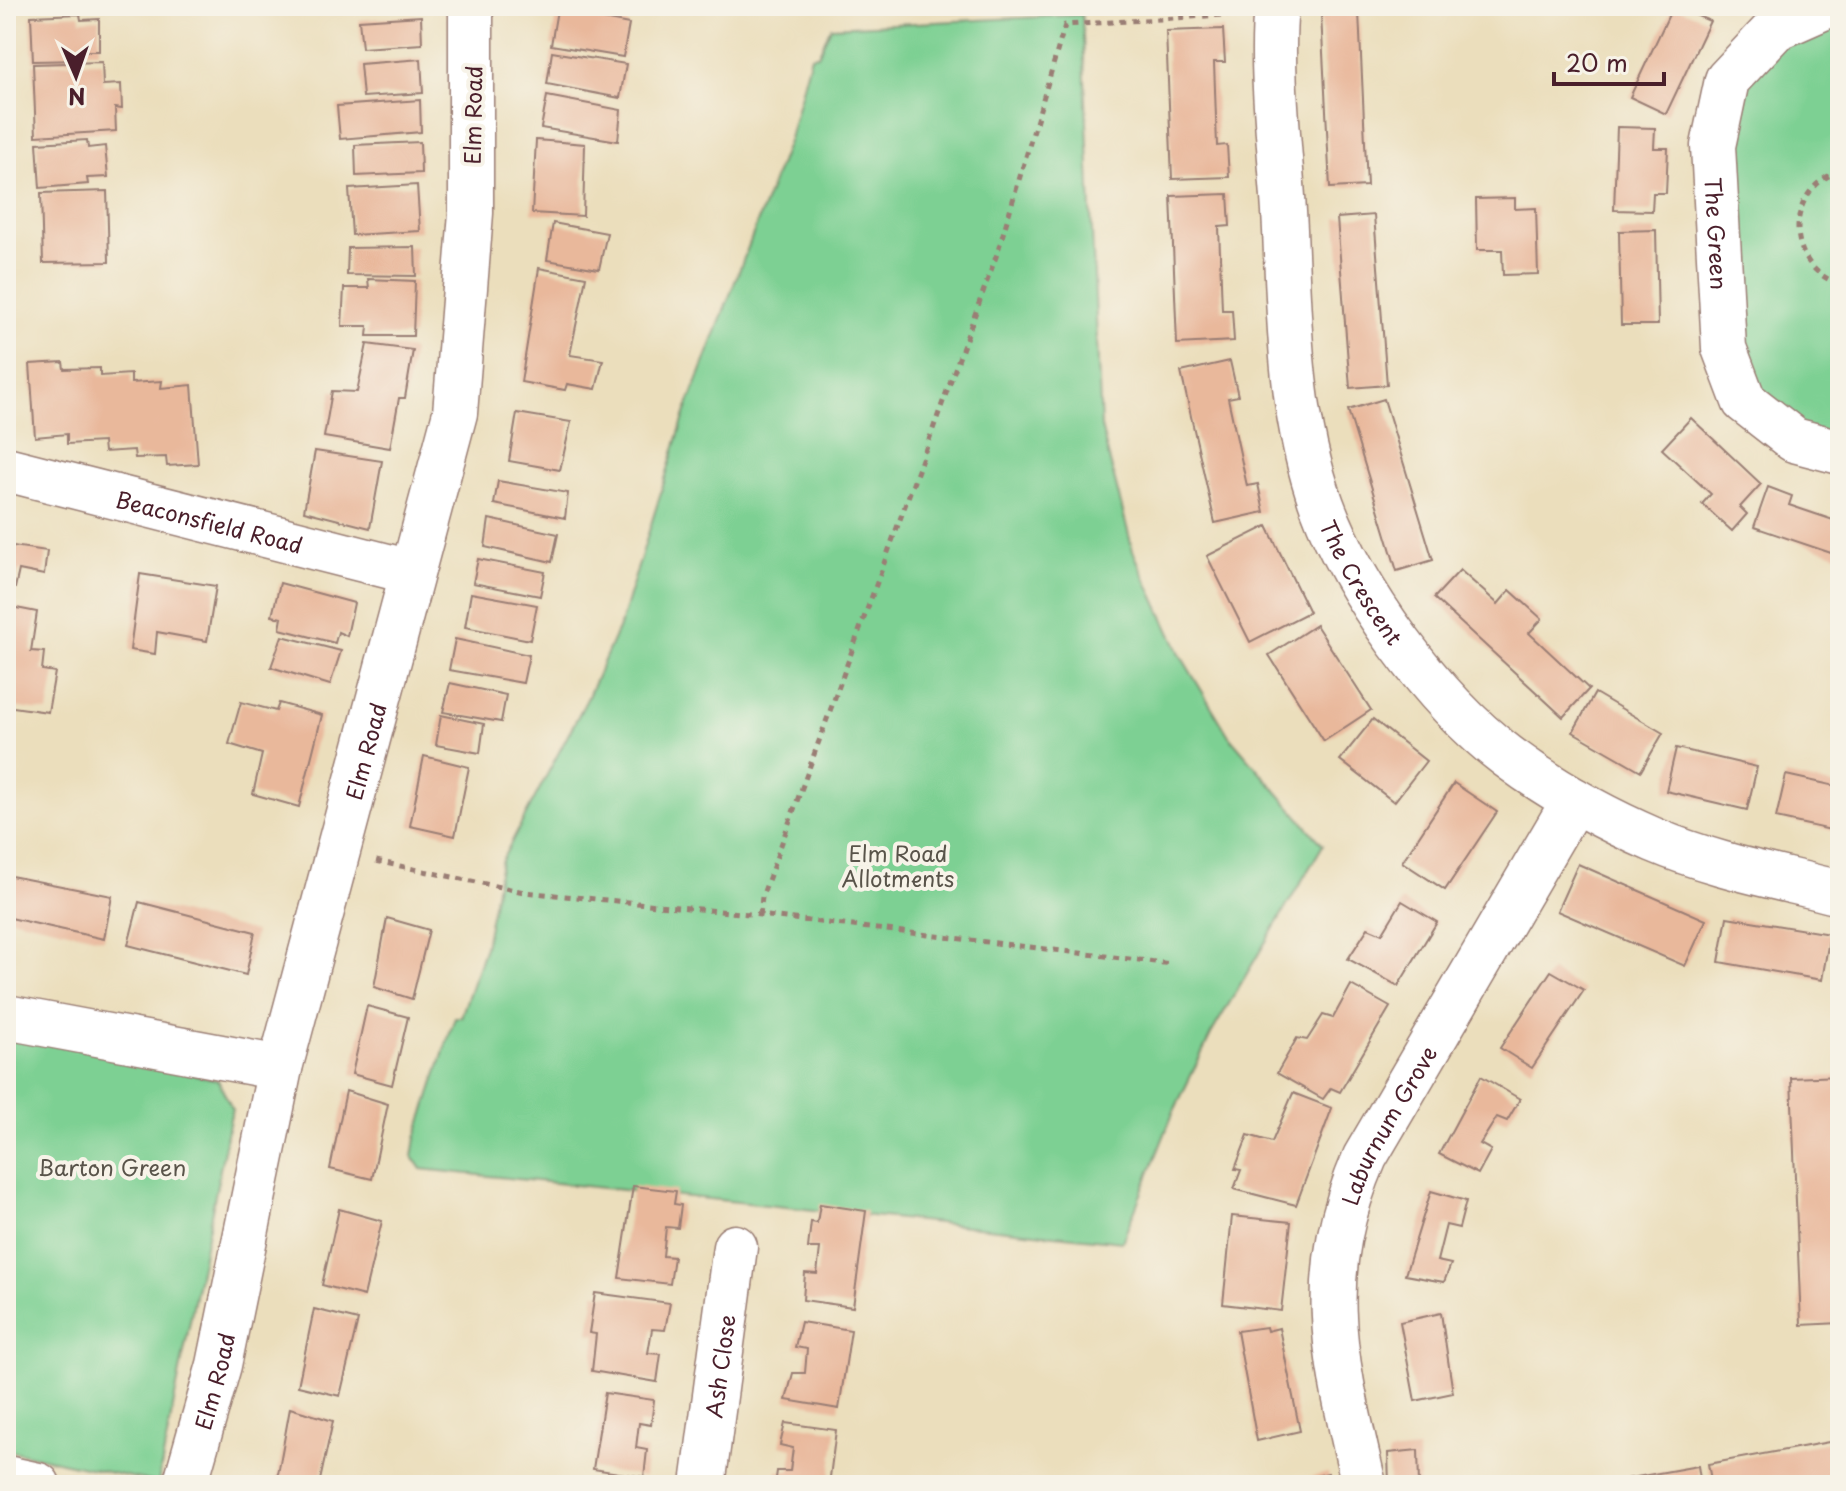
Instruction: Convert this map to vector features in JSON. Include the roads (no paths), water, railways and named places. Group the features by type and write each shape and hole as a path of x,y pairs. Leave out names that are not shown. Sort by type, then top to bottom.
{"street":[{"name":"Elm Road","path":"185,1485 219,1365 280,1068 455,413 471,213 471,6"},
{"name":"The Green","path":"1827,6 1775,29 1727,80 1713,146 1724,348 1744,401 1794,440 1840,452"},
{"name":"The Crescent","path":"1276,11 1293,378 1322,505 1375,606 1416,663 1506,755 1574,800 1654,841 1716,861 1840,893"},
{"name":"Beaconsfield Road","path":"6,469 411,572"},
{"name":"Laburnum Grove","path":"1364,1485 1338,1365 1332,1321 1336,1247 1347,1199 1365,1157 1424,1053 1574,800"},
{"path":"6,1017 280,1068"},
{"name":"Ash Close","path":"703,1485 735,1247"},
{"path":"6,1478 38,1485"}],"park label":[{"name":"Elm Road Allotments","path":"898,864"},
{"name":"Barton Green","path":"112,1166"}]}
